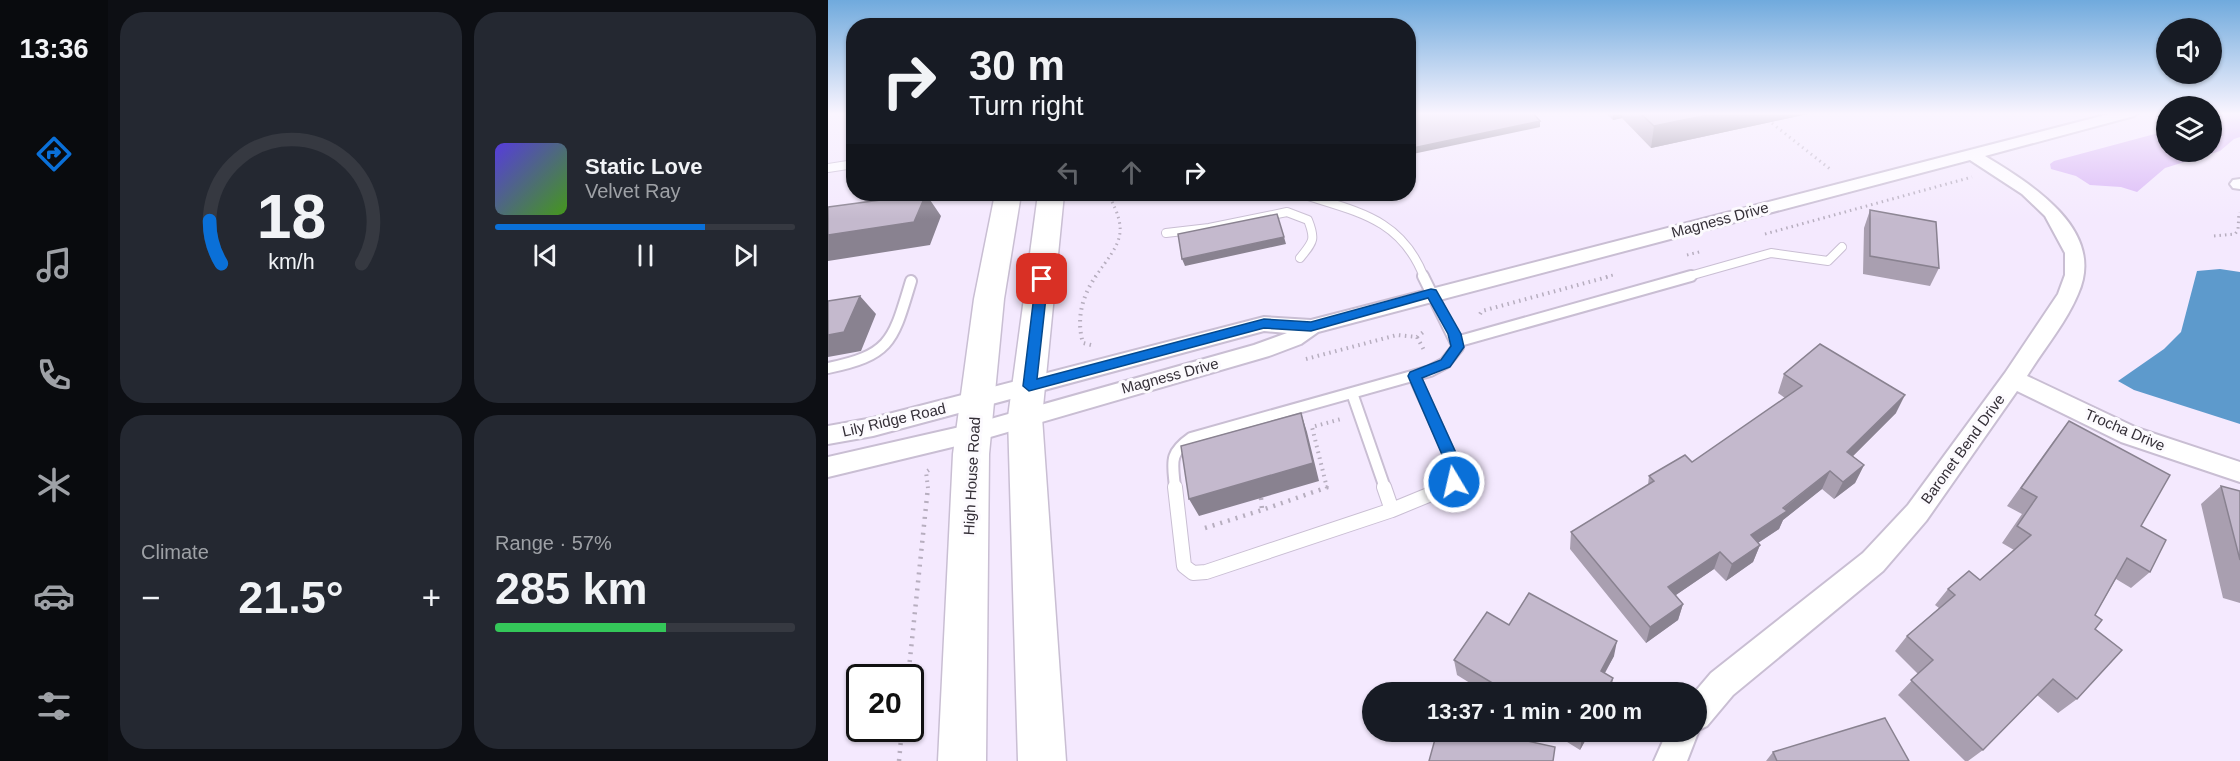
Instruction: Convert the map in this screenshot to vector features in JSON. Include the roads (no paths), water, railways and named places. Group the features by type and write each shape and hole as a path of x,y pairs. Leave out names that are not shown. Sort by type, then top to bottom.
{"main road":[{"name":"High House Road","path":"962,761 975,416 989,298 1007,201"},
{"path":"1042,761 1027,402 1050,201"}],"street":[{"name":"Magness Drive","path":"1027,402 1261,351 1293,339 1311,327 1431,293 1629,244 1988,149"},
{"name":"Baronet Bend Drive","path":"1707,702 1722,684 1873,562 1917,513 2013,379 2068,295 2075,275 2076,253 2053,213 2028,190 1970,153"},
{"name":"Magness Drive","path":"1027,402 1264,324 1311,327"},
{"name":"Trocha Drive","path":"2013,379 2129,435 2240,472"},
{"name":"Lily Ridge Road","path":"828,466 975,416 1027,402"},
{"name":"Lily Ridge Road","path":"828,435 873,427 975,416 1027,402"},
{"path":"1670,761 1679,742"}],"lane":[{"path":"828,169 846,167"},
{"path":"1320,201 1378,223 1400,237 1412,249 1458,347 1446,363 1414,376 1191,438 1176,450 1172,459 1184,566 1193,573 1206,572 1392,510 1446,489 1454,482 1454,464 1414,376"},
{"path":"1166,233 1209,228 1274,213 1298,214 1308,220 1314,235 1311,245 1300,258"},
{"path":"1456,342 1771,253 1828,261 1842,247"},
{"path":"828,368 873,357 888,347 911,280"},
{"path":"1352,393 1392,510"}],"water":[{"path":"2220,269 2240,272 2240,424 2134,390 2118,381 2164,349 2181,332 2197,271"}]}
